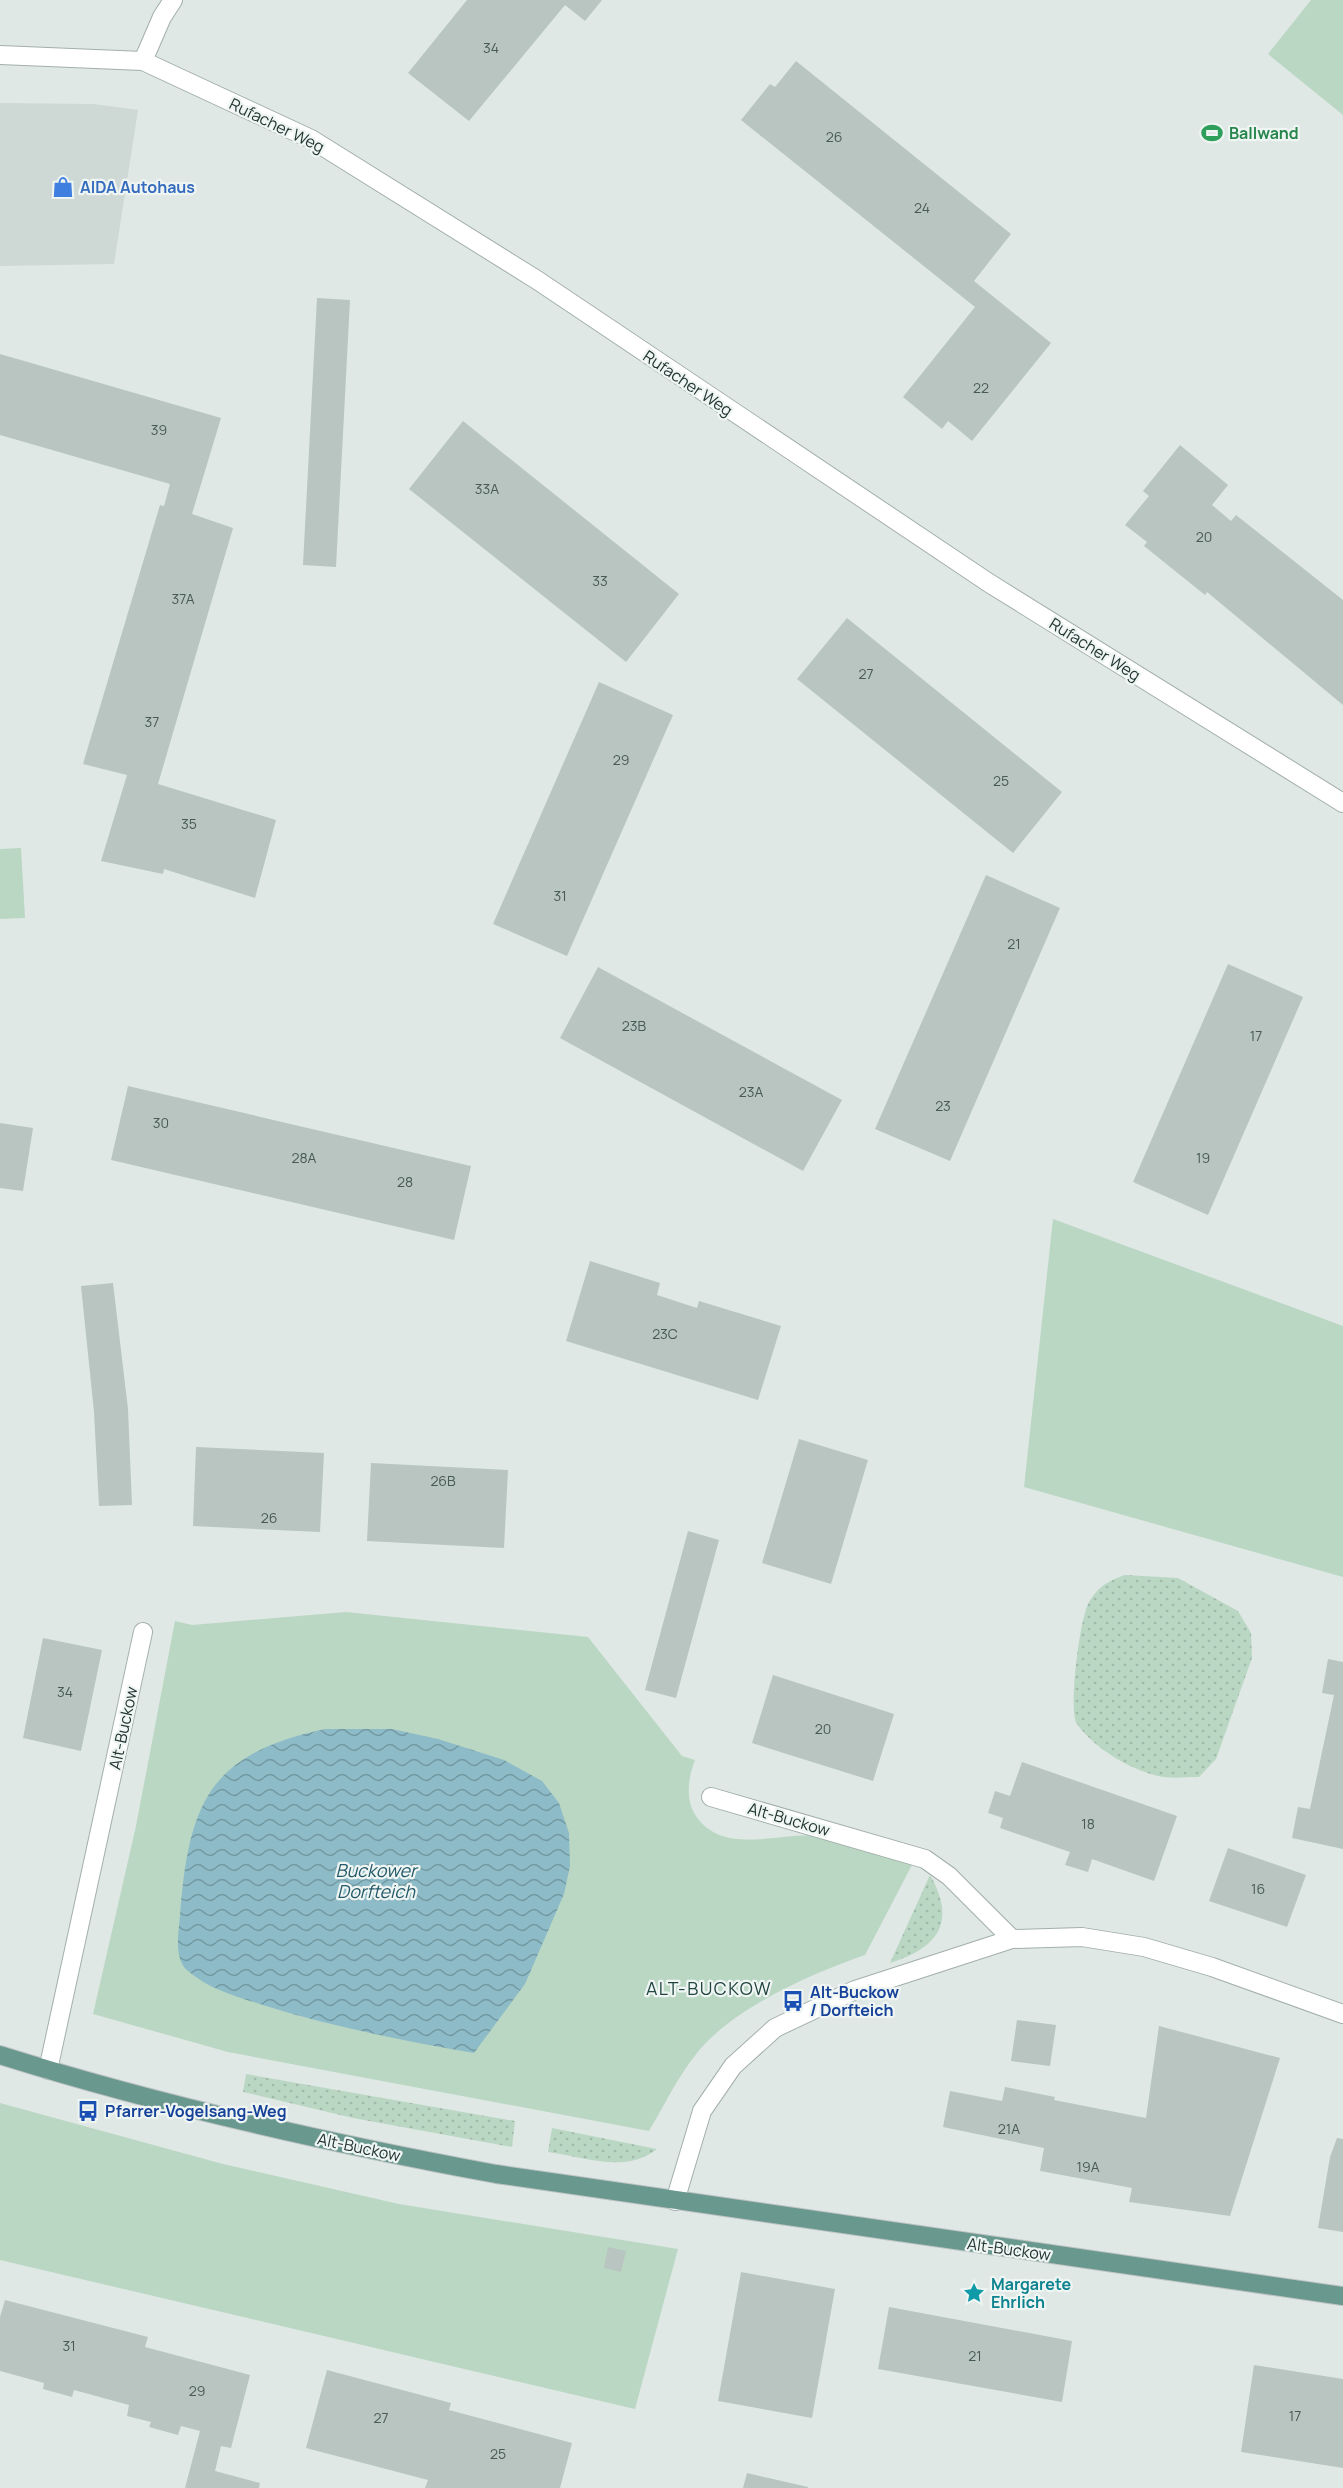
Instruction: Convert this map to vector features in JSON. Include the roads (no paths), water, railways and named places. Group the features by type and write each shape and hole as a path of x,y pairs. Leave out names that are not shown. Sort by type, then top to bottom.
{"main road":[{"name":"Alt-Buckow","path":"0,2055 48,2070 249,2123 387,2154 496,2174 1343,2296"}],"street":[{"path":"143,61 162,17 173,0"},
{"name":"Rufacher Weg","path":"0,55 143,61 311,139 537,280 989,583 1343,803"},
{"name":"Alt-Buckow","path":"48,2070 144,1632"},
{"name":"Alt-Buckow","path":"711,1797 925,1859 949,1876 1012,1939"},
{"path":"675,2201 702,2111 733,2066 775,2028 855,1990 1012,1939 1082,1937 1144,1947 1212,1967 1343,2014"}],"water":[{"name":"Buckower Dorfteich","path":"325,1729 392,1729 438,1739 504,1760 542,1781 559,1803 569,1833 570,1866 564,1894 525,1984 474,2053 343,2027 292,2014 225,1992 197,1978 183,1966 178,1944 184,1876 190,1842 199,1813 212,1789 231,1769 255,1753 286,1740"}],"place":[{"name":"Ballwand","path":"1212,133"},
{"name":"AIDA Autohaus","path":"63,187"},
{"name":"Alt-Buckow / Dorfteich","path":"793,2001"},
{"name":"Pfarrer-Vogelsang-Weg","path":"88,2111"},
{"name":"Margarete Ehrlich","path":"974,2293"}],"district":[{"name":"ALT-BUCKOW","path":"709,1988"}]}
